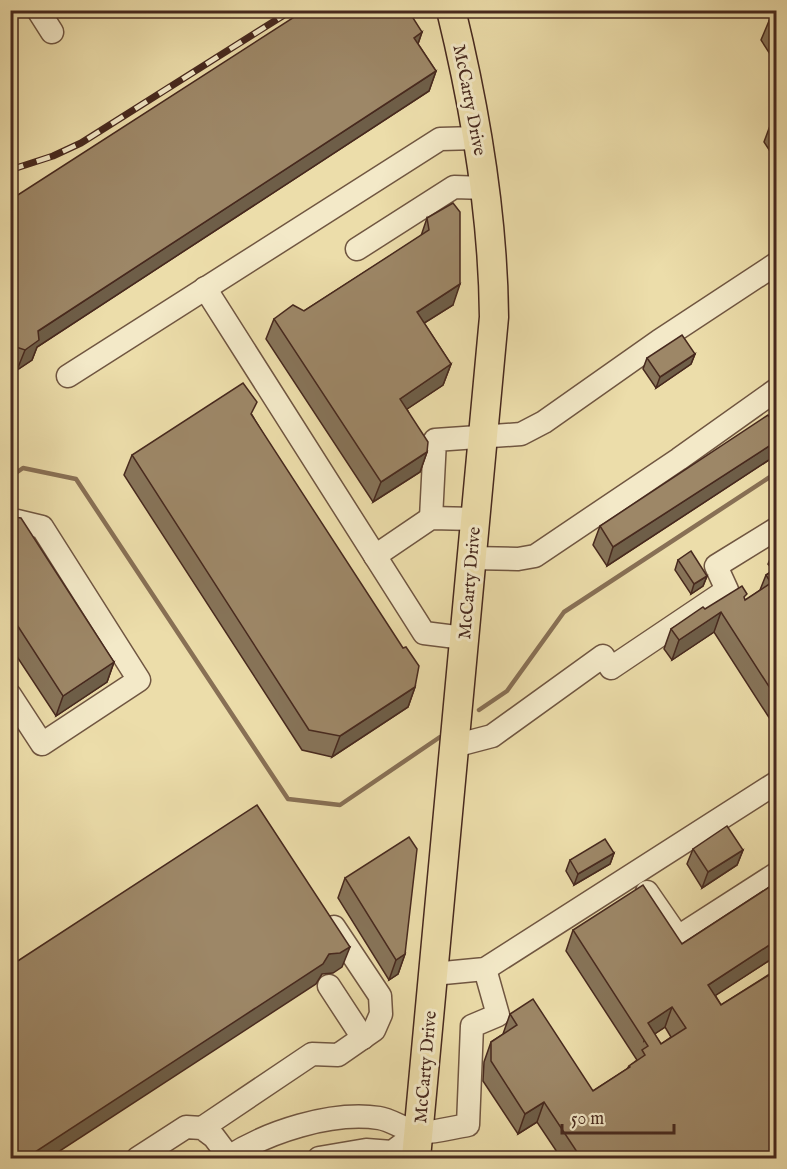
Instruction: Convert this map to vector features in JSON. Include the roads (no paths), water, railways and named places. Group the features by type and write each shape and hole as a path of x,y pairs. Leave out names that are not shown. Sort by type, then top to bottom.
{"main road":[{"name":"McCarty Drive","path":"417,1145 494,317 491,234 486,188 465,67 451,10"}],"street":[{"path":"38,10 52,32"},
{"path":"68,376 440,139 478,138"},
{"path":"357,249 454,187 486,188"},
{"path":"431,518 435,440 521,434 544,422 659,341 777,264"},
{"path":"205,288 424,633 464,638"},
{"path":"471,558 518,559 535,556 680,459 777,390"},
{"path":"375,556 431,518 475,519"},
{"path":"10,525 17,521 42,527 139,681 42,744 10,694"},
{"path":"454,746 492,736 603,656 611,668 728,590 716,566 777,529"},
{"path":"433,974 485,969 777,783"},
{"path":"634,873 678,937 777,874"},
{"path":"202,1128 312,1054 338,1055 374,1030 381,1014 380,996 334,927"},
{"path":"319,1158 366,1150 392,1152 468,1125 472,1026 498,1015 485,969"},
{"path":"329,986 363,1038"},
{"path":"138,1158 186,1127 202,1128 214,1137 228,1158 262,1141 312,1121 354,1116 381,1118 417,1145"}],"waterway":[{"path":"10,477 23,468 76,479 288,799 340,805 440,737"},
{"path":"479,710 507,691 564,612 776,473"}],"railway":[{"path":"10,170 53,156 81,143 292,10"}]}
